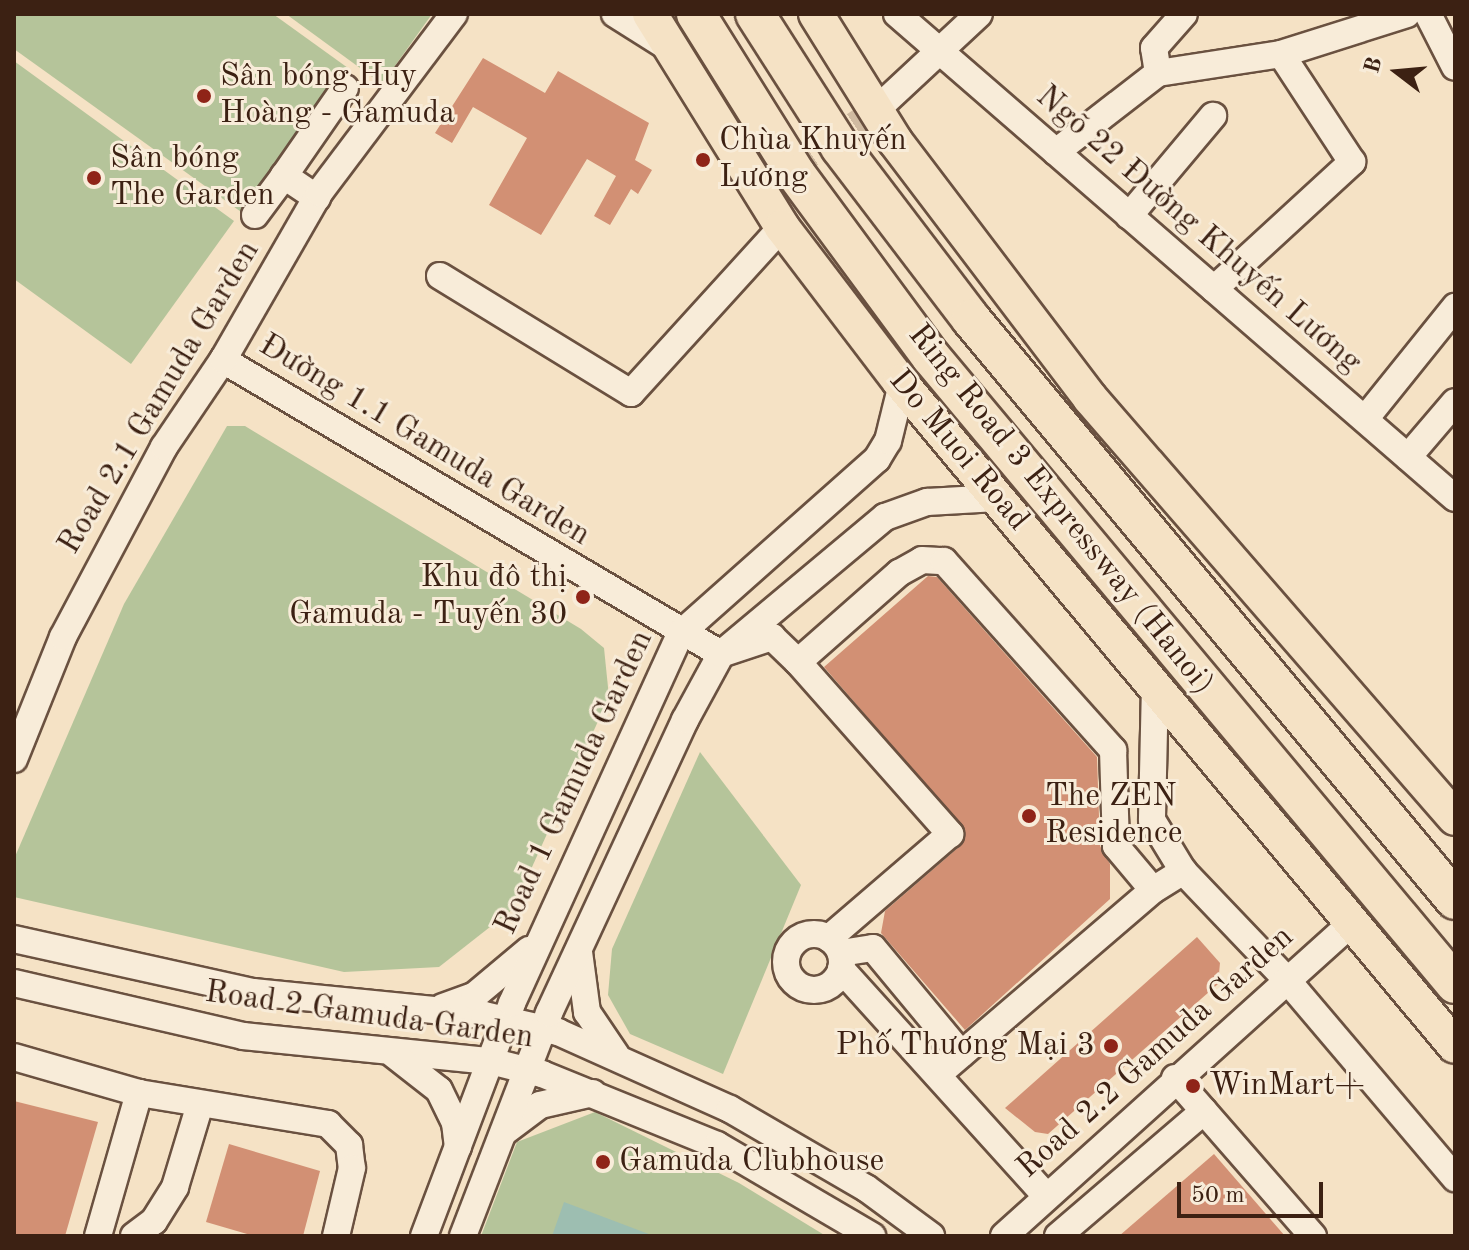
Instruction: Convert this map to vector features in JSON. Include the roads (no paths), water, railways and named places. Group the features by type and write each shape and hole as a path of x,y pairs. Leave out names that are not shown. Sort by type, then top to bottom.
{"highway":[{"name":"Ring Road 3 Expressway (Hanoi)","path":"696,14 796,174 931,357 1455,984"},
{"name":"Ring Road 3 Expressway (Hanoi)","path":"755,14 840,147 971,319 1455,900"}],"main road":[{"name":"Do Muoi Road","path":"650,14 782,227 902,384 1354,921 1455,1046"},
{"path":"816,14 875,111 1090,398 1455,818"}],"street":[{"name":"Road 2.1 Gamuda Garden","path":"14,759 63,637 118,526 223,360 317,198 454,14"},
{"path":"615,14 672,50"},
{"name":"Ngõ 22 Đường Khuyến Lương","path":"897,14 1455,498"},
{"path":"875,111 979,14"},
{"path":"1158,73 1154,48 1184,14"},
{"path":"1056,152 1158,73 1281,54 1407,14"},
{"path":"1428,14 1455,67"},
{"path":"1214,289 1352,162 1281,54"},
{"path":"255,215 345,88"},
{"path":"1129,216 1213,116"},
{"path":"284,176 317,198"},
{"path":"440,276 631,393 782,227"},
{"path":"1365,419 1455,307"},
{"name":"Đường 1.1 Gamuda Garden","path":"223,360 590,580 721,654"},
{"name":"Road 1 Gamuda Garden","path":"424,1236 540,938 681,633 877,459 888,441 902,384"},
{"path":"1408,457 1455,402"},
{"path":"463,1236 542,1028 685,720 721,654 885,517 927,502 997,498"},
{"path":"798,662 899,573 922,560 944,561 1113,750 1116,846 1153,890"},
{"path":"721,654 772,637 798,662 950,834 837,953"},
{"path":"1155,685 1152,820 1183,871 1287,980 1455,1178"},
{"path":"937,1075 1153,890 1183,871"},
{"name":"Road 2.2 Gamuda Garden","path":"1004,1236 1068,1174 1354,921"},
{"path":"435,1009 474,996 540,938"},
{"name":"Road 2 Gamuda Garden","path":"14,939 253,992 435,1009 506,1019 542,1028 619,1058"},
{"path":"837,953 873,948 961,1054"},
{"path":"579,950 587,1012 619,1058 730,1109 866,1188 931,1236"},
{"path":"837,953 937,1075 1046,1196"},
{"name":"Road 2 Gamuda Garden","path":"14,983 243,1036 490,1061 526,1069 598,1093 717,1145 872,1236"},
{"path":"390,1052 439,1090 455,1123 458,1147"},
{"path":"14,1057 139,1093 310,1118 340,1132 349,1145 352,1168 336,1236"},
{"path":"1175,1078 1313,1236"},
{"path":"98,1236 139,1093"},
{"path":"499,1138 511,1122 540,1105 598,1093"},
{"path":"134,1236 154,1221 175,1187 200,1104"},
{"path":"1058,1236 1204,1111"},
{"path":"1068,1174 1096,1204"}],"tunnel":[{"path":"757,190 875,111"}],"place":[{"name":"Sân bóng Huy Hoàng - Gamuda","path":"204,96"},
{"name":"Chùa Khuyến Lương","path":"703,160"},
{"name":"Sân bóng The Garden","path":"94,178"},
{"name":"Khu đô thị Gamuda - Tuyến 30","path":"583,597"},
{"name":"The ZEN Residence","path":"1029,816"},
{"name":"Phố Thương Mại 3","path":"1111,1046"},
{"name":"WinMart+","path":"1193,1086"},
{"name":"Gamuda Clubhouse","path":"603,1162"}]}
